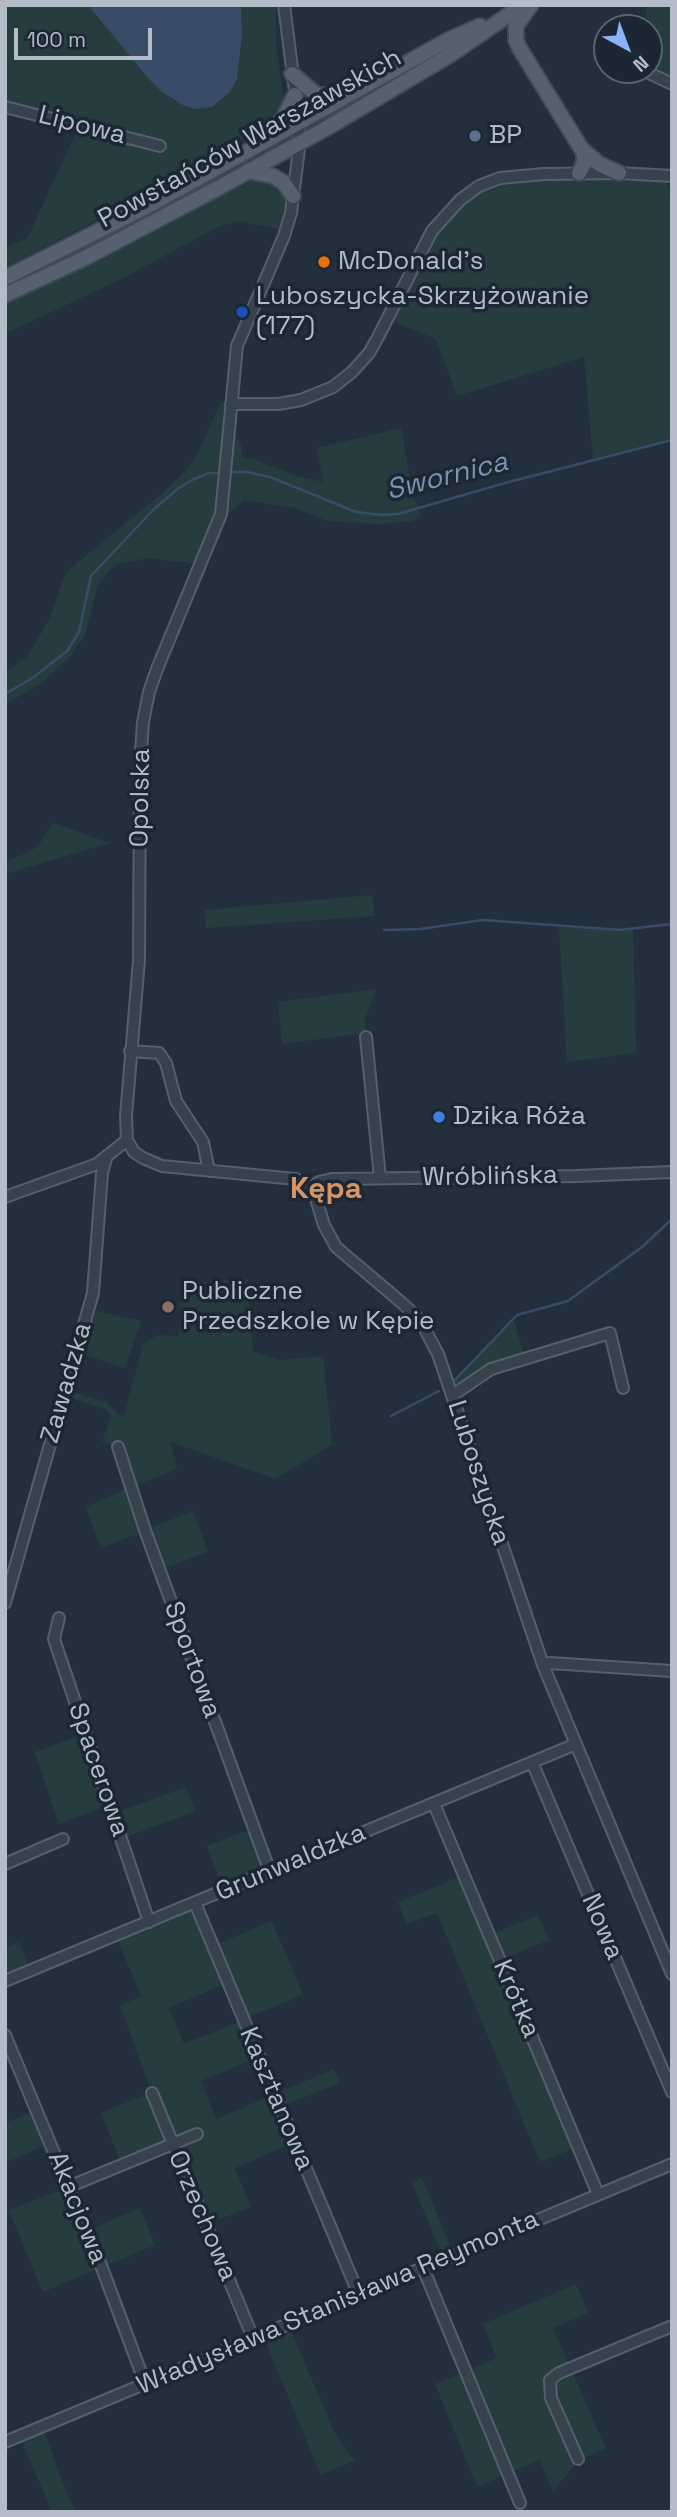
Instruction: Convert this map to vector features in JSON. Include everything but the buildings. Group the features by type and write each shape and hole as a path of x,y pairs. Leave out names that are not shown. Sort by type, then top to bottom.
{"main road":[{"name":"Powstańców Warszawskich","path":"5,295 85,258 299,143 450,55 523,5"},
{"path":"531,5 516,26 518,45 582,148 599,164 619,173"},
{"name":"Powstańców Warszawskich","path":"5,278 139,211 448,40 510,13"},
{"path":"292,74 317,95 354,94"},
{"path":"267,140 295,95"},
{"path":"579,173 585,159 582,148"},
{"path":"248,171 273,176 283,182 293,196"}],"street":[{"path":"284,5 299,123"},
{"name":"Lipowa","path":"5,107 160,146"},
{"name":"Opolska","path":"127,1140 125,1124 139,960 140,766 149,692 220,521 226,486 237,346 285,236 293,196 299,123"},
{"path":"231,404 278,404 301,400 333,387 352,372 377,339 432,232 460,200 488,182 518,175 579,173 672,176"},
{"path":"366,1037 380,1178"},
{"path":"130,1051 159,1054 166,1063 176,1101 203,1142 209,1171"},
{"path":"5,1197 97,1164 127,1140 134,1152 153,1163 172,1168 295,1179 310,1187"},
{"name":"Zawadzka","path":"5,1603 93,1293 102,1173 109,1156"},
{"name":"Wróblińska","path":"310,1187 332,1178 672,1172"},
{"name":"Luboszycka","path":"310,1187 330,1240 419,1320 438,1354 543,1665 672,1975"},
{"path":"453,1395 491,1368 610,1333 622,1388"},
{"name":"Sportowa","path":"118,1447 146,1533 270,1872"},
{"name":"Spacerowa","path":"59,1618 54,1639 149,1922"},
{"path":"543,1665 550,1663 672,1671"},
{"name":"Grunwaldzka","path":"5,1981 576,1744"},
{"name":"Nowa","path":"532,1762 672,2092"},
{"name":"Krótka","path":"434,1804 598,2194"},
{"path":"5,1864 62,1839"},
{"name":"Kasztanowa","path":"195,1903 359,2295"},
{"name":"Akacjowa","path":"5,2035 145,2383"},
{"name":"Orzechowa","path":"152,2093 253,2338"},
{"path":"68,2187 197,2134"},
{"name":"Władysława Stanisława Reymonta","path":"5,2442 672,2164"},
{"path":"423,2268 520,2502"},
{"path":"578,2459 551,2398 550,2380 559,2373 672,2326"}],"green space":[{"path":"5,5 88,5 149,78 173,100 194,109 212,107 219,102 242,35 241,5 276,5 276,43 284,100 281,114 274,124 5,268 5,248 28,237 79,126 5,107"},
{"path":"648,5 672,5 672,84 663,79 663,14 646,14"},
{"path":"665,176 672,202 672,440 593,459 584,357 457,396 436,339 387,319 450,209 500,178"},
{"path":"261,179 276,184 287,198 287,212 281,230 239,221 220,226 125,277 5,334 5,302 91,265 249,182"},
{"path":"221,402 231,404 229,429 241,444 242,457 293,475 323,482 317,448 401,428 413,494 421,515 412,521 379,524 327,521 296,508 244,500 220,521 201,564 147,558 115,565 98,584 85,635 69,658 41,683 5,705 5,673 27,657 49,620 66,572 186,471 197,455"},
{"path":"53,823 110,843 5,874 5,862 39,845"},
{"path":"372,895 375,916 206,928 205,910"},
{"path":"559,927 633,928 636,1053 567,1062"},
{"path":"376,989 365,1019 366,1033 282,1044 278,1002"},
{"path":"247,1278 253,1351 278,1360 323,1356 332,1445 275,1479 171,1442 177,1469 131,1487 146,1530 193,1511 208,1552 159,1570 145,1531 101,1548 86,1507 130,1487 118,1447 102,1442 111,1416 106,1410 63,1395 65,1389 108,1403 116,1413 124,1416 143,1344 158,1335 179,1336 181,1284"},
{"path":"96,1311 141,1321 125,1368 83,1354"},
{"path":"514,1321 525,1358 491,1369 453,1395 448,1384"},
{"path":"86,1734 109,1805 59,1824 35,1752"},
{"path":"186,1787 195,1811 121,1839 113,1814"},
{"path":"254,1828 270,1872 224,1891 207,1846"},
{"path":"464,1875 492,1934 538,1915 549,1940 500,1960 578,2147 540,2162 437,1913 406,1924 398,1902"},
{"path":"195,1903 213,1946 272,1921 303,1995 246,2018 224,1984 169,2008 184,2044 239,2022 259,2057 201,2081 216,2119 334,2069 340,2083 280,2107 295,2142 235,2168 251,2207 205,2225 172,2146 122,2165 101,2113 152,2092 120,2006 141,1996 116,1936"},
{"path":"19,1942 30,1971 5,1981 5,1947"},
{"path":"36,2110 50,2143 5,2163 5,2123"},
{"path":"422,2178 454,2255 444,2259 412,2183"},
{"path":"68,2187 86,2231 140,2208 155,2245 43,2292 9,2211 5,2212 5,2203 9,2210"},
{"path":"576,2284 588,2313 553,2328 606,2449 580,2459 553,2491 540,2460 477,2487 435,2384 497,2358 483,2324"},
{"path":"288,2324 334,2431 348,2453 356,2460 321,2475 265,2341"},
{"path":"44,2431 75,2512 52,2512 21,2439"}],"water":[{"path":"88,5 241,5 242,35 237,79 230,92 212,107 194,109 183,105 162,92 148,78"}],"waterway":[{"name":"Swornica","path":"228,472 247,472 270,477 356,512 398,514 672,440"},
{"name":"Swornica","path":"5,694 34,677 67,651 79,632 91,576 154,509 192,480 209,473 221,473"},
{"path":"384,930 420,929 483,920 620,930 672,924"},
{"path":"455,1380 517,1315 568,1301 642,1247 672,1219"},
{"path":"391,1416 439,1391"}],"place":[{"name":"BP","path":"475,136"},
{"name":"McDonald's","path":"324,262"},
{"name":"Luboszycka-Skrzyżowanie (177)","path":"242,312"},
{"name":"Dzika Róża","path":"439,1117"},
{"name":"Publiczne Przedszkole w Kępie","path":"168,1307"}],"district":[{"name":"Kępa","path":"326,1190"}]}
